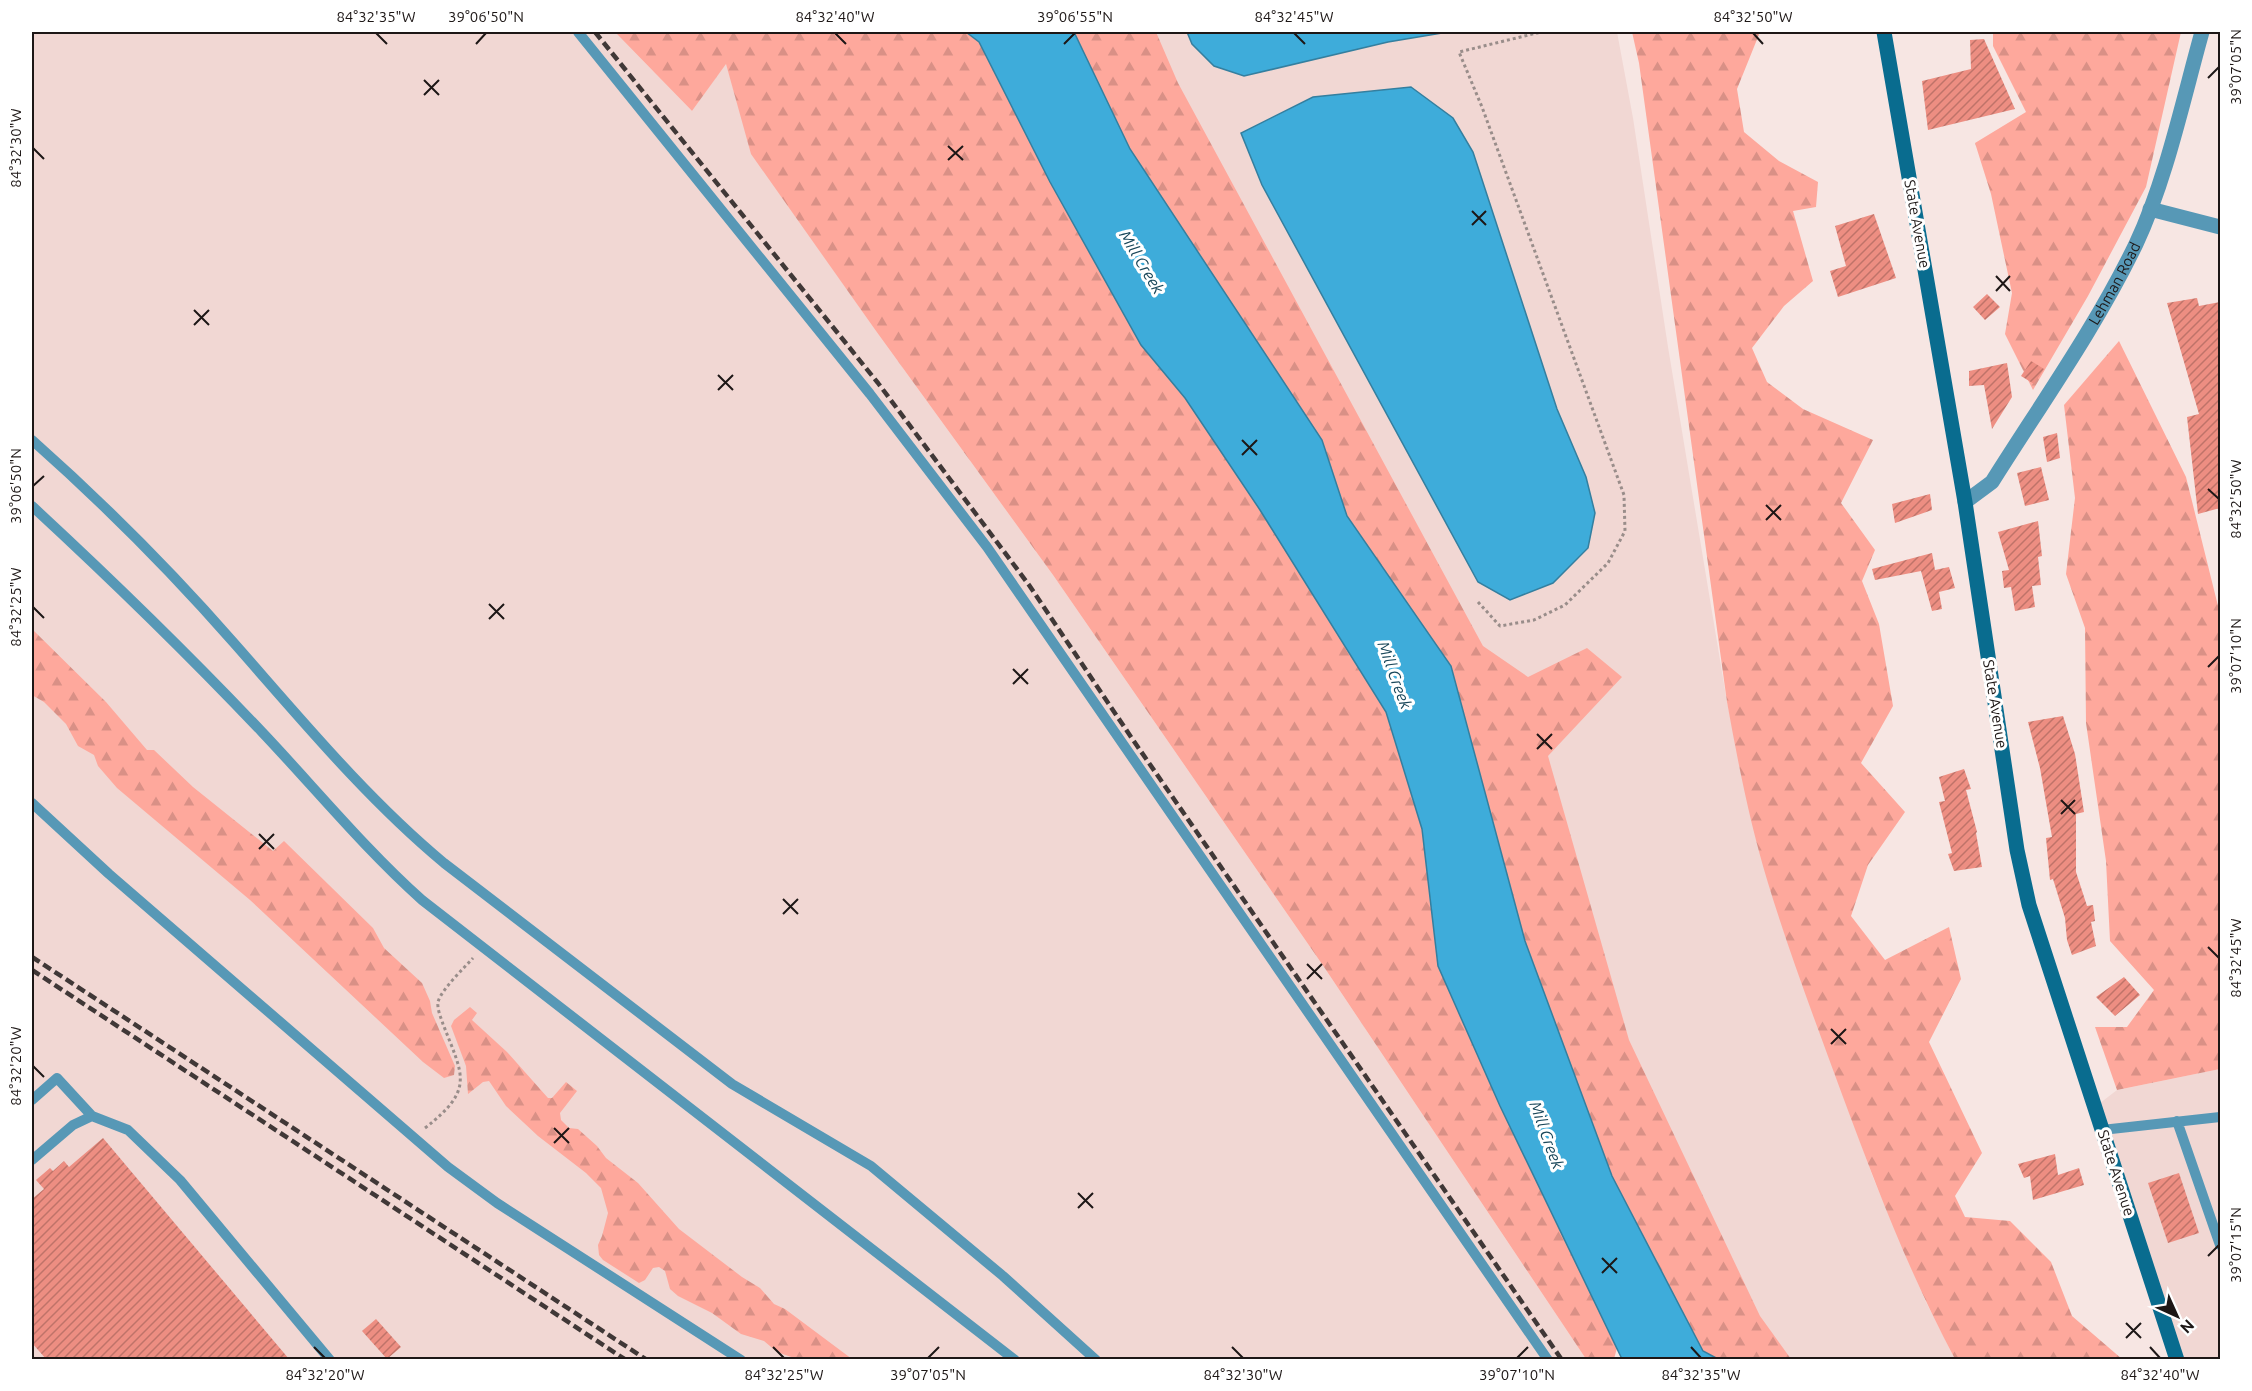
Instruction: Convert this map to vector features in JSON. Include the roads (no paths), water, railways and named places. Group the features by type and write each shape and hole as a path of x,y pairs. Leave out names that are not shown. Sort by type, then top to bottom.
{"main road":[{"name":"State Avenue","path":"1884,32 1965,502 2017,850 2029,905 2177,1359"}],"street":[{"name":"Lehman Road","path":"1965,502 1992,482 2105,303 2136,243 2150,209 2202,32"},
{"path":"2150,209 2220,227"}],"lane":[{"path":"578,32 870,394 987,547 1548,1359"},
{"path":"32,440 167,570 336,759 418,841 732,1084 844,1149 882,1175 1004,1276 1096,1359"},
{"path":"32,506 197,664 403,884 441,917 1015,1359"},
{"path":"32,803 109,874 412,1138 497,1203 741,1359"},
{"path":"32,1100 57,1077 92,1116 128,1130 180,1180 330,1359"},
{"path":"32,1160 73,1125 92,1116"},
{"path":"2102,1130 2220,1117"},
{"path":"2177,1121 2220,1245"}],"water":[{"name":"Mill Creek","path":"966,32 1074,32 1130,149 1322,440 1347,516 1451,666 1525,941 1612,1176 1703,1351 1718,1359 1622,1359 1500,1106 1438,966 1422,829 1386,712 1260,510 1185,398 1141,345 1050,182 979,42"},
{"path":"1187,32 1448,32 1388,42 1244,76 1214,66 1192,44"},
{"path":"1411,87 1453,118 1473,152 1557,409 1586,477 1595,513 1588,548 1553,583 1510,600 1478,582 1262,185 1241,133 1313,97"}],"railway":[{"path":"595,32 878,383 1029,585 1131,737 1562,1360"},
{"path":"32,957 647,1360"},
{"path":"32,970 626,1360"}]}
